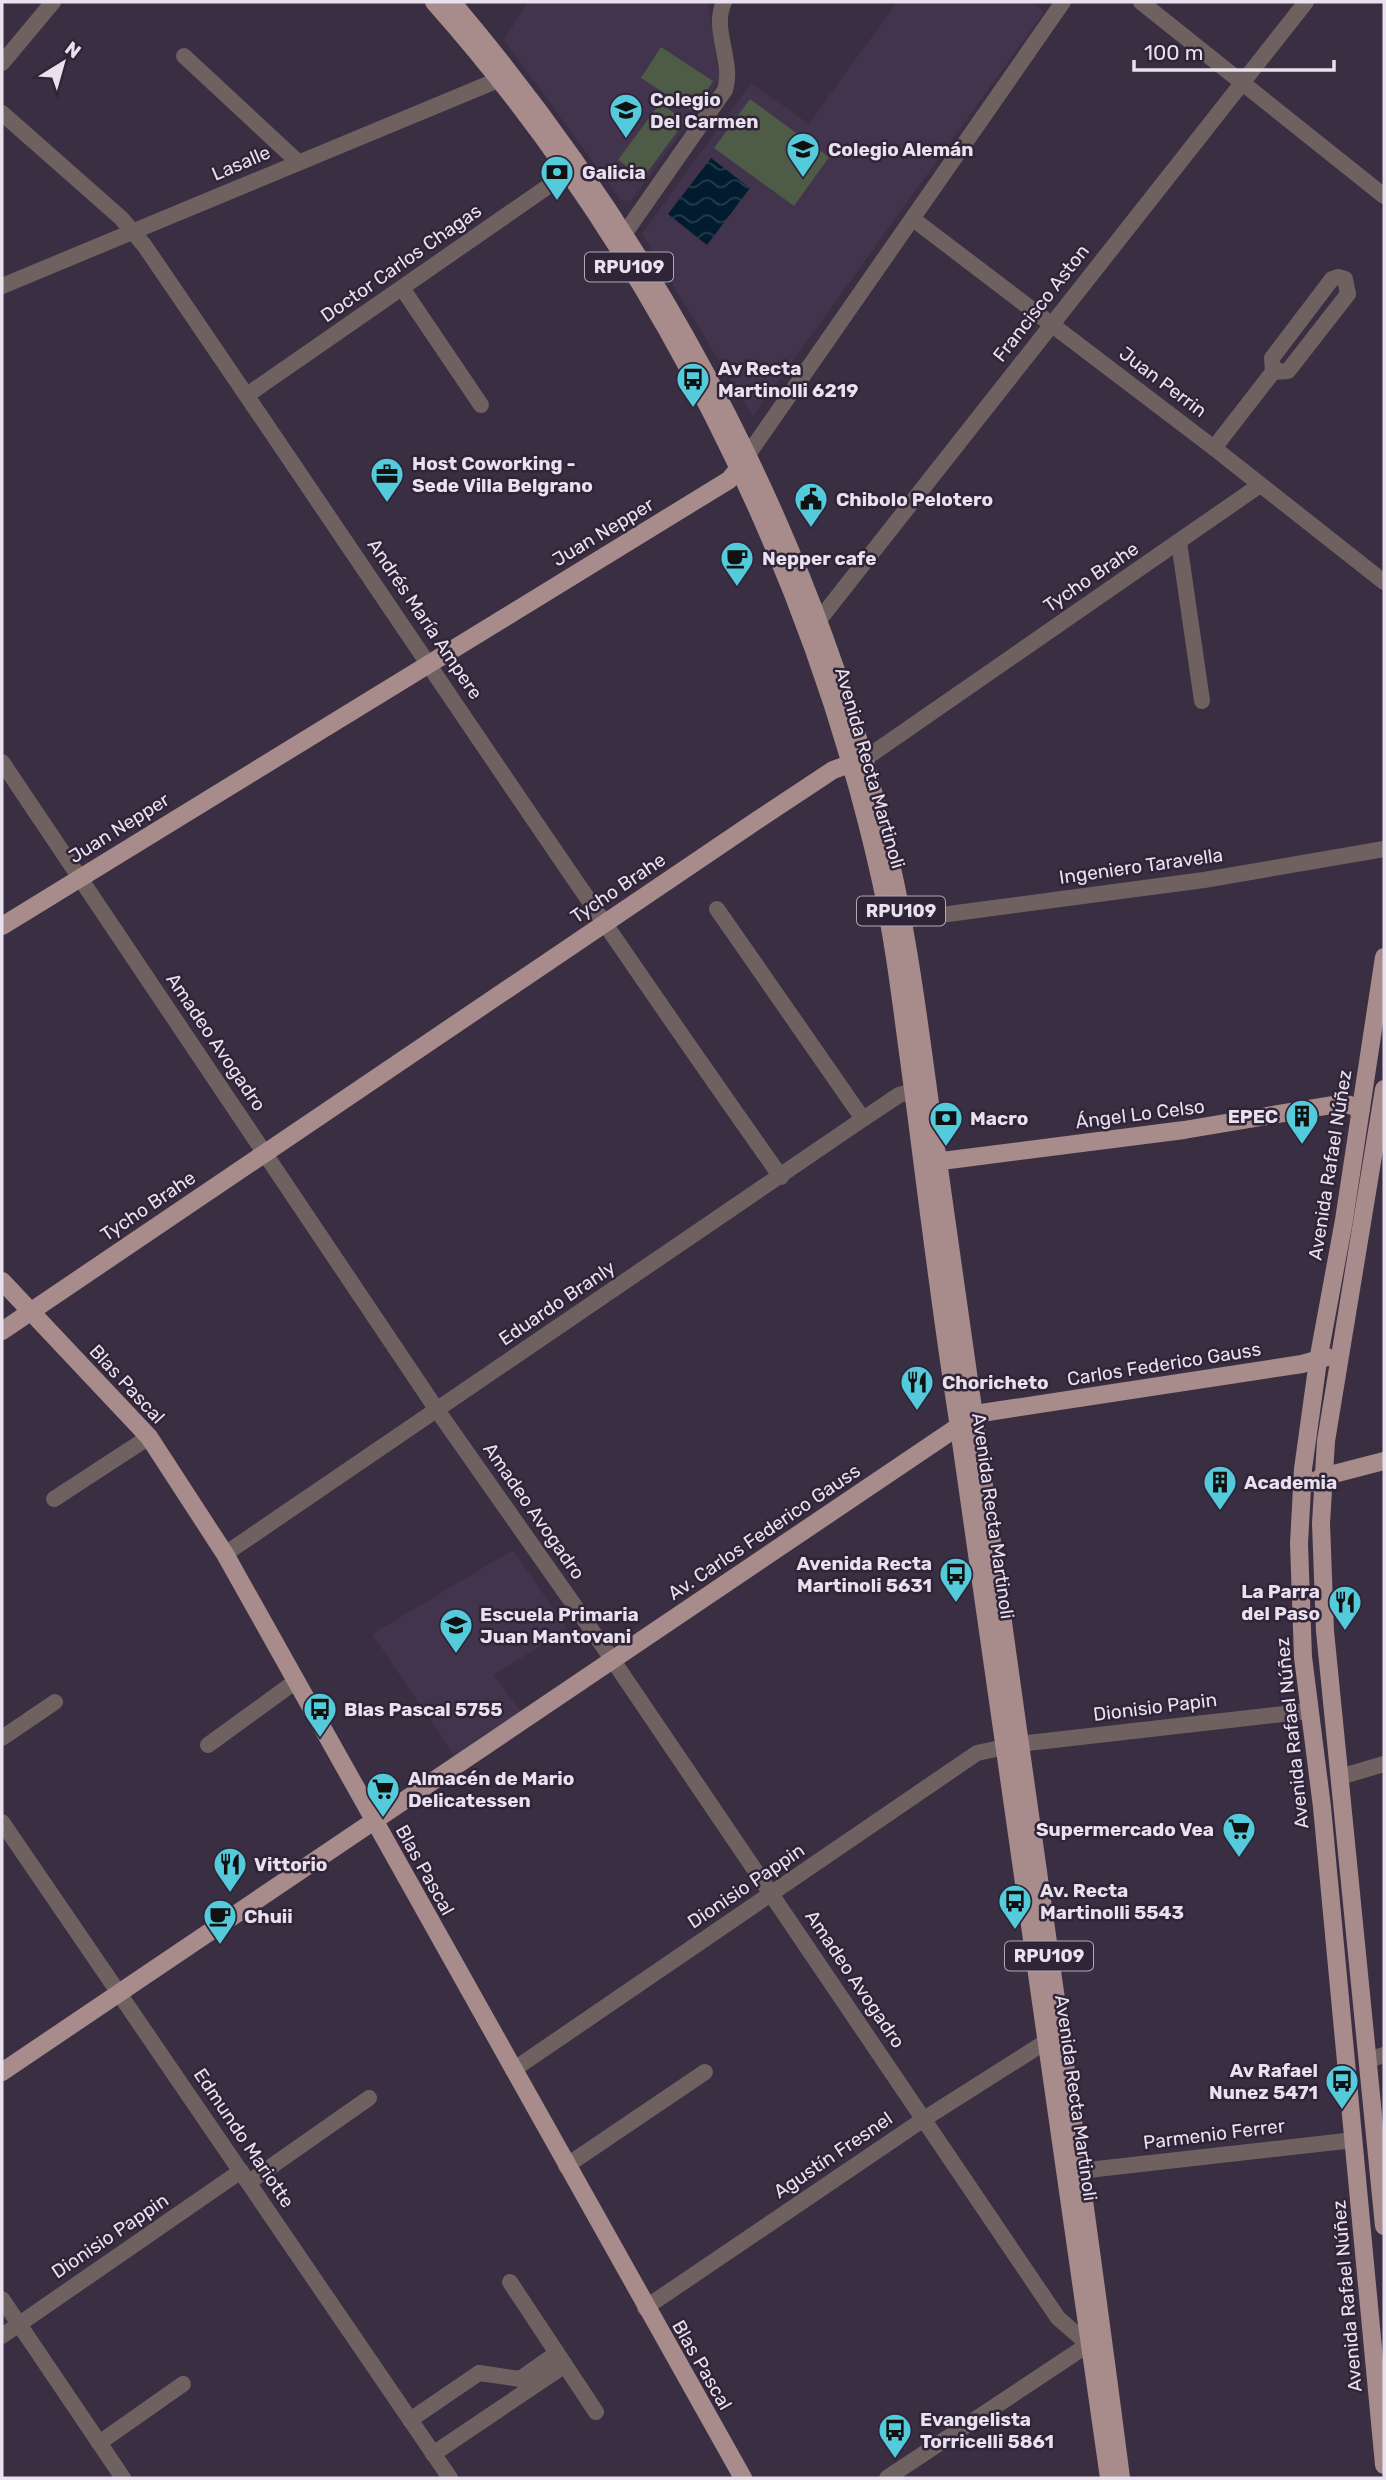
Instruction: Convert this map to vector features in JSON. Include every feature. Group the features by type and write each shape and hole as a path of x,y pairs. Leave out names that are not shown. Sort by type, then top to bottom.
{"main road":[{"name":"Avenida Recta Martinoli","path":"449,5 513,75 573,168 743,462"},
{"name":"Avenida Recta Martinoli","path":"449,5 498,80 625,233 743,462 812,624 903,920 930,1162 939,1280 959,1426 1013,1745 1079,2171 1109,2478"},
{"name":"Juan Nepper","path":"2,926 729,480 743,462"},
{"name":"Avenida Recta Martinoli","path":"856,761 889,922 913,1091 930,1162 975,1414 996,1575 1047,2041 1095,2341"},
{"name":"Tycho Brahe","path":"2,1331 833,770 856,761"},
{"name":"Avenida Rafael Núñez","path":"1384,957 1318,1361 1301,1496 1301,1621 1380,2388 1384,2465"},
{"path":"1384,1089 1380,1143 1343,1342 1322,1478 1325,1631 1340,1777 1376,2057 1384,2226"},
{"name":"Ángel Lo Celso","path":"930,1162 1184,1130 1344,1103 1361,1109"},
{"path":"1361,1109 1380,1143"},
{"path":"939,1280 947,1295 963,1403 968,1411 975,1414"},
{"name":"Blas Pascal","path":"2,1281 149,1437 225,1554 645,2308 743,2478"},
{"path":"1318,1361 1331,1354 1343,1342"},
{"name":"Carlos Federico Gauss","path":"975,1414 1318,1361"},
{"path":"959,1426 965,1425 970,1434 989,1567 996,1575"},
{"name":"Av. Carlos Federico Gauss","path":"2,2072 959,1426"},
{"path":"1301,1496 1322,1478 1384,1461"},
{"path":"1095,2341 1107,2418 1115,2433 1121,2478"}],"street":[{"path":"2,63 53,2"},
{"path":"625,233 725,90 728,76 720,15 724,2"},
{"name":"Juan Nepper","path":"743,462 1063,2"},
{"path":"1141,2 1384,196"},
{"name":"Francisco Aston","path":"812,624 1306,2"},
{"path":"184,56 298,162"},
{"name":"Lasalle","path":"2,286 498,80"},
{"name":"Andrés María Ampere","path":"2,113 134,231 429,663 603,925 781,1177"},
{"name":"Doctor Carlos Chagas","path":"247,395 573,168"},
{"name":"Juan Perrin","path":"913,219 1214,448 1384,582"},
{"path":"1214,448 1273,372 1272,358 1332,279 1345,279 1348,294 1289,371 1273,372"},
{"path":"402,288 481,405"},
{"name":"Tycho Brahe","path":"856,761 1260,485"},
{"path":"1179,542 1202,701"},
{"name":"Amadeo Avogadro","path":"2,762 437,1410 612,1659 1058,2318 1095,2341"},
{"name":"Ingeniero Taravella","path":"903,920 1204,880 1384,849"},
{"path":"717,909 863,1119"},
{"name":"Eduardo Branly","path":"225,1554 863,1119 899,1095 913,1091"},
{"path":"54,1499 149,1437"},
{"path":"208,1745 296,1681"},
{"path":"2,1738 55,1702"},
{"name":"Dionisio Papin","path":"1013,1745 1309,1711"},
{"name":"Dionisio Pappin","path":"513,2070 977,1753 1013,1745"},
{"path":"1340,1777 1384,1764"},
{"name":"Edmundo Mariotte","path":"2,1822 450,2478"},
{"name":"Agustín Fresnel","path":"645,2308 924,2119 1047,2041"},
{"path":"566,2166 705,2071"},
{"name":"Dionisio Pappin","path":"2,2336 369,2098"},
{"name":"Parmenio Ferrer","path":"1079,2171 1354,2140"},
{"path":"510,2282 596,2412"},
{"path":"2,2299 123,2478"},
{"path":"887,2478 1095,2341"},
{"path":"433,2454 561,2359"},
{"path":"410,2420 479,2373 524,2384"},
{"path":"99,2443 183,2384"}],"shaded area":[{"name":"Colegio Del Carmen","path":"528,2 708,2 720,80 631,201 621,200 504,40"},
{"name":"Colegio Alemán","path":"897,2 1031,2 1044,12 753,416 642,234 751,83 809,124"},
{"name":"Escuela Primaria Juan Mantovani","path":"513,1550 567,1629 494,1675 522,1713 485,1734 455,1757 372,1634"}],"green space":[{"path":"661,47 713,81 694,112 641,78"},
{"path":"750,99 829,157 794,206 714,148"},
{"path":"660,103 685,121 643,178 618,160"}],"water":[{"path":"711,158 750,188 707,245 668,214"}],"place":[{"name":"Colegio Del Carmen","path":"626,140"},
{"name":"Colegio Alemán","path":"803,179"},
{"name":"Galicia","path":"557,202"},
{"name":"Av Recta Martinolli 6219","path":"693,409"},
{"name":"Host Coworking - Sede Villa Belgrano","path":"387,504"},
{"name":"Chibolo Pelotero","path":"811,529"},
{"name":"Nepper cafe","path":"737,588"},
{"name":"EPEC","path":"1302,1146"},
{"name":"Macro","path":"946,1148"},
{"name":"Choricheto","path":"917,1412"},
{"name":"Academia","path":"1220,1512"},
{"name":"Avenida Recta Martinoli 5631","path":"956,1604"},
{"name":"La Parra del Paso","path":"1345,1632"},
{"name":"Escuela Primaria Juan Mantovani","path":"456,1655"},
{"name":"Blas Pascal 5755","path":"320,1739"},
{"name":"Almacén de Mario Delicatessen","path":"383,1819"},
{"name":"Supermercado Vea","path":"1239,1859"},
{"name":"Vittorio","path":"230,1894"},
{"name":"Av. Recta Martinolli 5543","path":"1015,1931"},
{"name":"Chuii","path":"220,1946"},
{"name":"Av Rafael Nunez 5471","path":"1342,2111"},
{"name":"Evangelista Torricelli 5861","path":"895,2460"}]}
